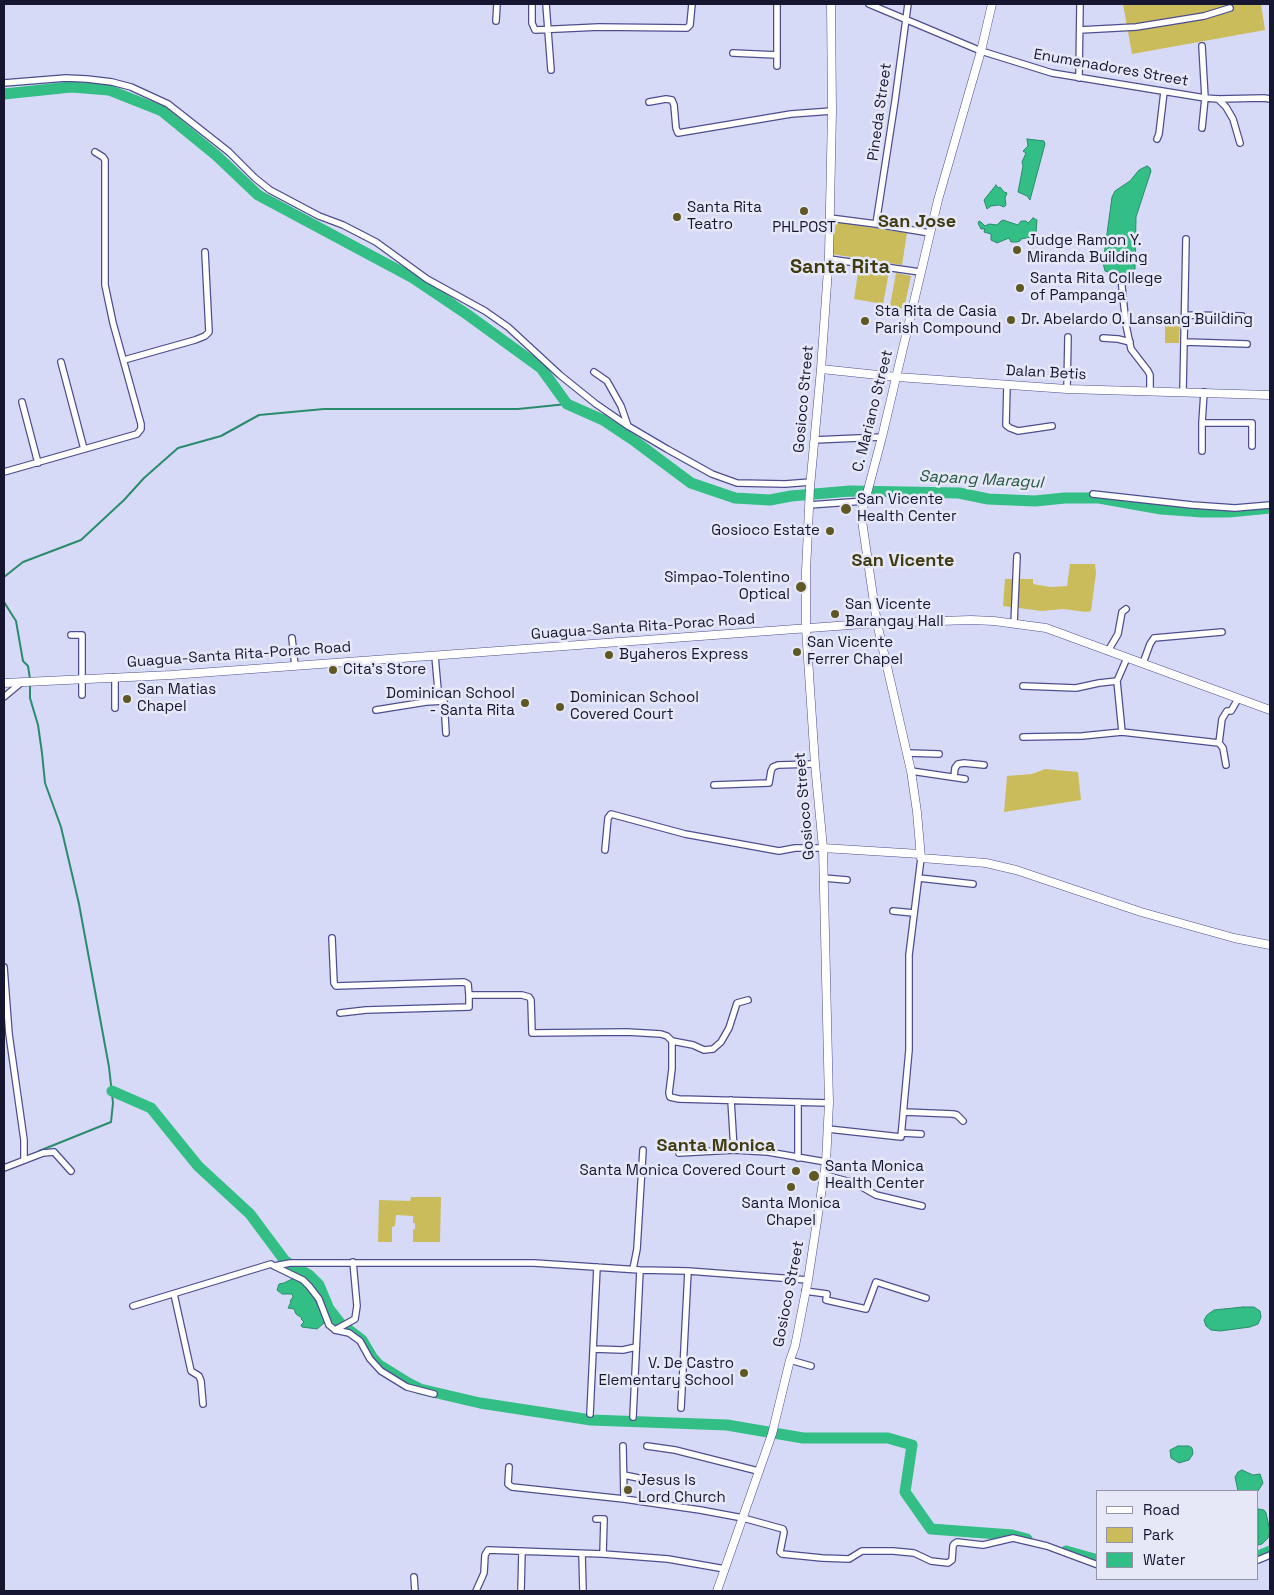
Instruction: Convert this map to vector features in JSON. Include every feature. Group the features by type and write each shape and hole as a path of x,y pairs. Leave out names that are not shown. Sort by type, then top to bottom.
{"street":[{"path":"496,21 497,4"},
{"path":"532,4 533,28 535,30 599,27 687,28 690,25 692,4"},
{"path":"546,4 551,70"},
{"path":"776,66 777,4"},
{"name":"Gosioco Street","path":"717,1591 772,1434 795,1346 808,1280 826,1162 829,1103 823,848 815,764 806,628 806,570 810,485 829,259 832,111 830,4"},
{"name":"Enumenadores Street","path":"870,4 981,51 1026,65 1079,78 1205,98 1264,98 1270,100"},
{"name":"Pineda Street","path":"876,224 908,4"},
{"name":"C. Mariano Street","path":"921,856 911,771 878,623 860,514 866,500 882,437 946,169 981,51 992,4"},
{"path":"1079,78 1080,4"},
{"path":"1080,30 1136,27 1204,16 1230,8"},
{"path":"1202,46 1205,98 1202,128"},
{"path":"733,53 777,55"},
{"path":"4,83 66,78 112,82 131,87 168,104 228,152 270,190 319,216 343,225 376,242 427,278 485,311 508,327 560,375 596,404 628,426 712,474 737,483 810,485"},
{"path":"1157,139 1164,92"},
{"path":"649,102 666,99 672,100 678,133 791,114 832,111"},
{"path":"1218,99 1226,107 1233,119 1240,143"},
{"path":"4,472 137,434 140,429 141,424 113,323 105,284 105,160 95,152"},
{"path":"830,218 930,233"},
{"path":"1183,392 1186,316 1186,239"},
{"path":"124,360 195,340 209,332 205,252"},
{"path":"829,259 920,272"},
{"path":"1121,278 1126,325 1133,354 1148,371 1150,391"},
{"path":"1186,316 1242,316"},
{"path":"1067,389 1068,337"},
{"path":"1103,338 1130,342"},
{"path":"1185,342 1247,344"},
{"path":"61,362 84,449"},
{"name":"Dalan Betis","path":"821,369 896,377 1067,389 1270,395"},
{"path":"594,372 607,381 621,406 628,426"},
{"path":"1007,385 1008,420 1006,425 1018,431 1052,426"},
{"path":"1202,451 1204,392"},
{"path":"22,402 38,463"},
{"path":"1202,424 1252,423 1252,446"},
{"path":"814,440 882,437"},
{"path":"1093,494 1235,508 1270,505"},
{"path":"810,503 866,500"},
{"path":"1014,624 1017,556"},
{"path":"1108,650 1118,634 1122,612 1126,609"},
{"name":"Guagua-Santa Rita-Porac Road","path":"4,683 171,675 878,623 971,620 1046,628 1270,710"},
{"path":"1143,663 1154,638 1222,632"},
{"path":"71,635 82,635 82,695"},
{"path":"292,638 295,666"},
{"path":"435,656 439,701"},
{"path":"1122,732 1116,681 1128,658"},
{"path":"114,677 115,708"},
{"path":"1023,686 1076,688 1116,681"},
{"path":"4,697 26,682"},
{"path":"1219,743 1222,719 1227,711 1231,711 1238,699"},
{"path":"376,710 444,701 446,733"},
{"path":"1024,737 1082,736 1122,732 1219,743 1223,748 1226,765"},
{"path":"907,753 939,754"},
{"path":"714,785 769,783 771,771 778,765 815,764"},
{"path":"954,777 954,768 958,764 984,765"},
{"path":"911,771 966,779"},
{"path":"605,850 608,818 611,814 647,822 685,834 779,851 795,848 823,848 986,863 1016,870 1141,912 1234,938 1270,945"},
{"path":"828,1128 902,1137 909,1050 909,955 921,856"},
{"path":"824,878 847,880"},
{"path":"919,878 973,884"},
{"path":"893,911 914,913"},
{"path":"332,938 334,983 336,986 464,982 468,984 469,1006 366,1010 340,1014"},
{"path":"4,967 9,1034 24,1140 24,1160"},
{"path":"469,994 522,995 529,997 531,1000 532,1033 628,1032 661,1034 667,1036 672,1041 693,1045 704,1050 714,1049 721,1042 730,1028 737,1003 748,1000"},
{"path":"672,1041 670,1097 679,1099 829,1103"},
{"path":"731,1100 734,1150"},
{"path":"798,1102 798,1158"},
{"path":"904,1112 953,1114 963,1121"},
{"path":"902,1133 921,1134"},
{"path":"633,1269 637,1249 643,1150"},
{"path":"679,1153 734,1150 768,1152 826,1162"},
{"path":"4,1168 43,1153 54,1152 71,1171"},
{"path":"824,1174 855,1183 876,1195 922,1206"},
{"path":"277,1266 290,1263 353,1262 534,1263 688,1271 808,1280"},
{"path":"335,1330 355,1319 357,1306 353,1262"},
{"path":"133,1306 271,1264 303,1280 319,1299 329,1325 335,1330 348,1333 360,1341 370,1359 387,1376 407,1387 434,1394"},
{"path":"590,1414 597,1267"},
{"path":"633,1417 640,1270"},
{"path":"681,1408 688,1271"},
{"path":"805,1290 827,1294 826,1300 866,1309 876,1282 926,1298"},
{"path":"174,1294 192,1371 199,1376 201,1381 203,1404"},
{"path":"593,1349 623,1350 636,1347"},
{"path":"790,1360 811,1366"},
{"path":"623,1446 624,1499"},
{"path":"647,1446 676,1450 758,1471"},
{"path":"509,1467 508,1484 512,1487 624,1499 743,1518 783,1529 780,1552 782,1554 822,1558 848,1558 862,1551 893,1551 914,1553 931,1561 948,1563 952,1560 954,1544 983,1545 1013,1538 1047,1546 1096,1564"},
{"path":"624,1474 643,1479"},
{"path":"596,1519 604,1519 603,1554"},
{"path":"476,1591 484,1574 485,1556 488,1550 603,1554 685,1561 725,1569"},
{"path":"522,1552 522,1591"},
{"path":"582,1554 583,1591"},
{"path":"414,1577 414,1591"}],"green space":[{"path":"1123,4 1261,4 1265,30 1132,54"},
{"path":"836,222 907,233 902,265 831,254"},
{"path":"859,267 889,272 883,304 854,299"},
{"path":"896,273 911,276 904,309 890,306"},
{"path":"1165,319 1180,319 1179,343 1165,343"},
{"path":"1070,564 1095,564 1096,573 1091,611 1063,609 1042,611 1003,606 1005,579 1033,579 1033,584 1050,587 1067,586"},
{"path":"1045,769 1078,772 1081,800 1004,812 1007,776 1032,774"},
{"path":"411,1197 441,1197 440,1242 413,1242 415,1223 413,1223 413,1216 396,1215 395,1226 392,1227 392,1242 378,1242 379,1200 410,1201"}],"water":[{"path":"1027,139 1044,141 1045,144 1030,200 1027,196 1018,192 1023,166 1022,162 1026,153 1023,151 1028,146"},
{"path":"1147,166 1151,171 1136,217 1135,269 1129,274 1105,271 1103,263 1112,197 1115,191 1130,181 1139,170"},
{"path":"996,185 1007,193 1005,198 1006,205 1004,207 999,205 991,206 987,209 984,200"},
{"path":"1033,218 1037,220 1036,233 1039,236 1033,239 1032,237 1021,239 1017,242 1011,242 1009,238 997,243 991,240 991,234 984,232 985,229 981,229 978,223 979,221 985,226 989,224 997,225 1003,220 1018,225 1021,221 1028,223"},
{"path":"294,1278 302,1282 311,1292 325,1320 317,1329 302,1327 301,1325 304,1322 302,1318 296,1314 294,1309 288,1308 293,1297 292,1294 282,1294 277,1290 279,1284"},
{"path":"1254,1307 1260,1311 1261,1317 1258,1324 1250,1327 1220,1331 1211,1330 1206,1326 1204,1320 1214,1310"},
{"path":"1178,1446 1189,1446 1192,1448 1193,1454 1189,1460 1179,1463 1171,1458 1170,1450"},
{"path":"1242,1470 1253,1475 1260,1474 1263,1483 1259,1490 1238,1490 1235,1477"},
{"path":"1259,1509 1264,1510 1266,1513 1270,1531 1268,1538 1259,1545"}],"waterway":[{"name":"Sapang Maragul","path":"4,94 71,87 109,90 162,111 217,156 258,195 413,278 468,315 541,368 567,404 603,420 691,483 735,498 770,500 791,496 850,491 959,493 988,499 1035,501 1065,498 1099,498 1161,509 1202,512 1229,512 1270,508"},
{"path":"4,577 23,562 81,540 124,500 144,478 178,448 221,436 259,415 324,409 518,409 567,404"},
{"path":"4,602 16,621 23,661 28,666 30,679"},
{"path":"30,684 30,698 38,725 45,783 61,827 79,904 109,1067 113,1103 111,1122 39,1151"},
{"path":"112,1091 151,1108 198,1166 250,1214 285,1261 309,1275 319,1285 329,1309 340,1323 362,1340 379,1365 420,1389 480,1403 591,1420 727,1425 803,1438 888,1438 912,1445 905,1492 931,1529 1012,1535 1027,1539"},
{"path":"1066,1551 1096,1559"},
{"path":"1259,1556 1270,1551"}],"place":[{"name":"PHLPOST","path":"804,211"},
{"name":"Santa Rita Teatro","path":"677,217"},
{"name":"Judge Ramon Y. Miranda Building","path":"1017,250"},
{"name":"Santa Rita College of Pampanga","path":"1020,288"},
{"name":"Dr. Abelardo O. Lansang Building","path":"1011,320"},
{"name":"Sta Rita de Casia Parish Compound","path":"865,321"},
{"name":"San Vicente Health Center","path":"846,509"},
{"name":"Gosioco Estate","path":"830,531"},
{"name":"Simpao-Tolentino Optical","path":"801,587"},
{"name":"San Vicente Barangay Hall","path":"835,614"},
{"name":"San Vicente Ferrer Chapel","path":"797,652"},
{"name":"Byaheros Express","path":"609,655"},
{"name":"Cita's Store","path":"333,670"},
{"name":"San Matias Chapel","path":"127,699"},
{"name":"Dominican School - Santa Rita","path":"525,703"},
{"name":"Dominican School Covered Court","path":"560,707"},
{"name":"Santa Monica Covered Court","path":"796,1171"},
{"name":"Santa Monica Health Center","path":"814,1176"},
{"name":"Santa Monica Chapel","path":"791,1187"},
{"name":"V. De Castro Elementary School","path":"744,1373"},
{"name":"Jesus Is Lord Church","path":"628,1490"}],"district":[{"name":"San Jose","path":"917,222"},
{"name":"Santa Rita","path":"840,268"},
{"name":"San Vicente","path":"903,561"},
{"name":"Santa Monica","path":"716,1146"}]}
